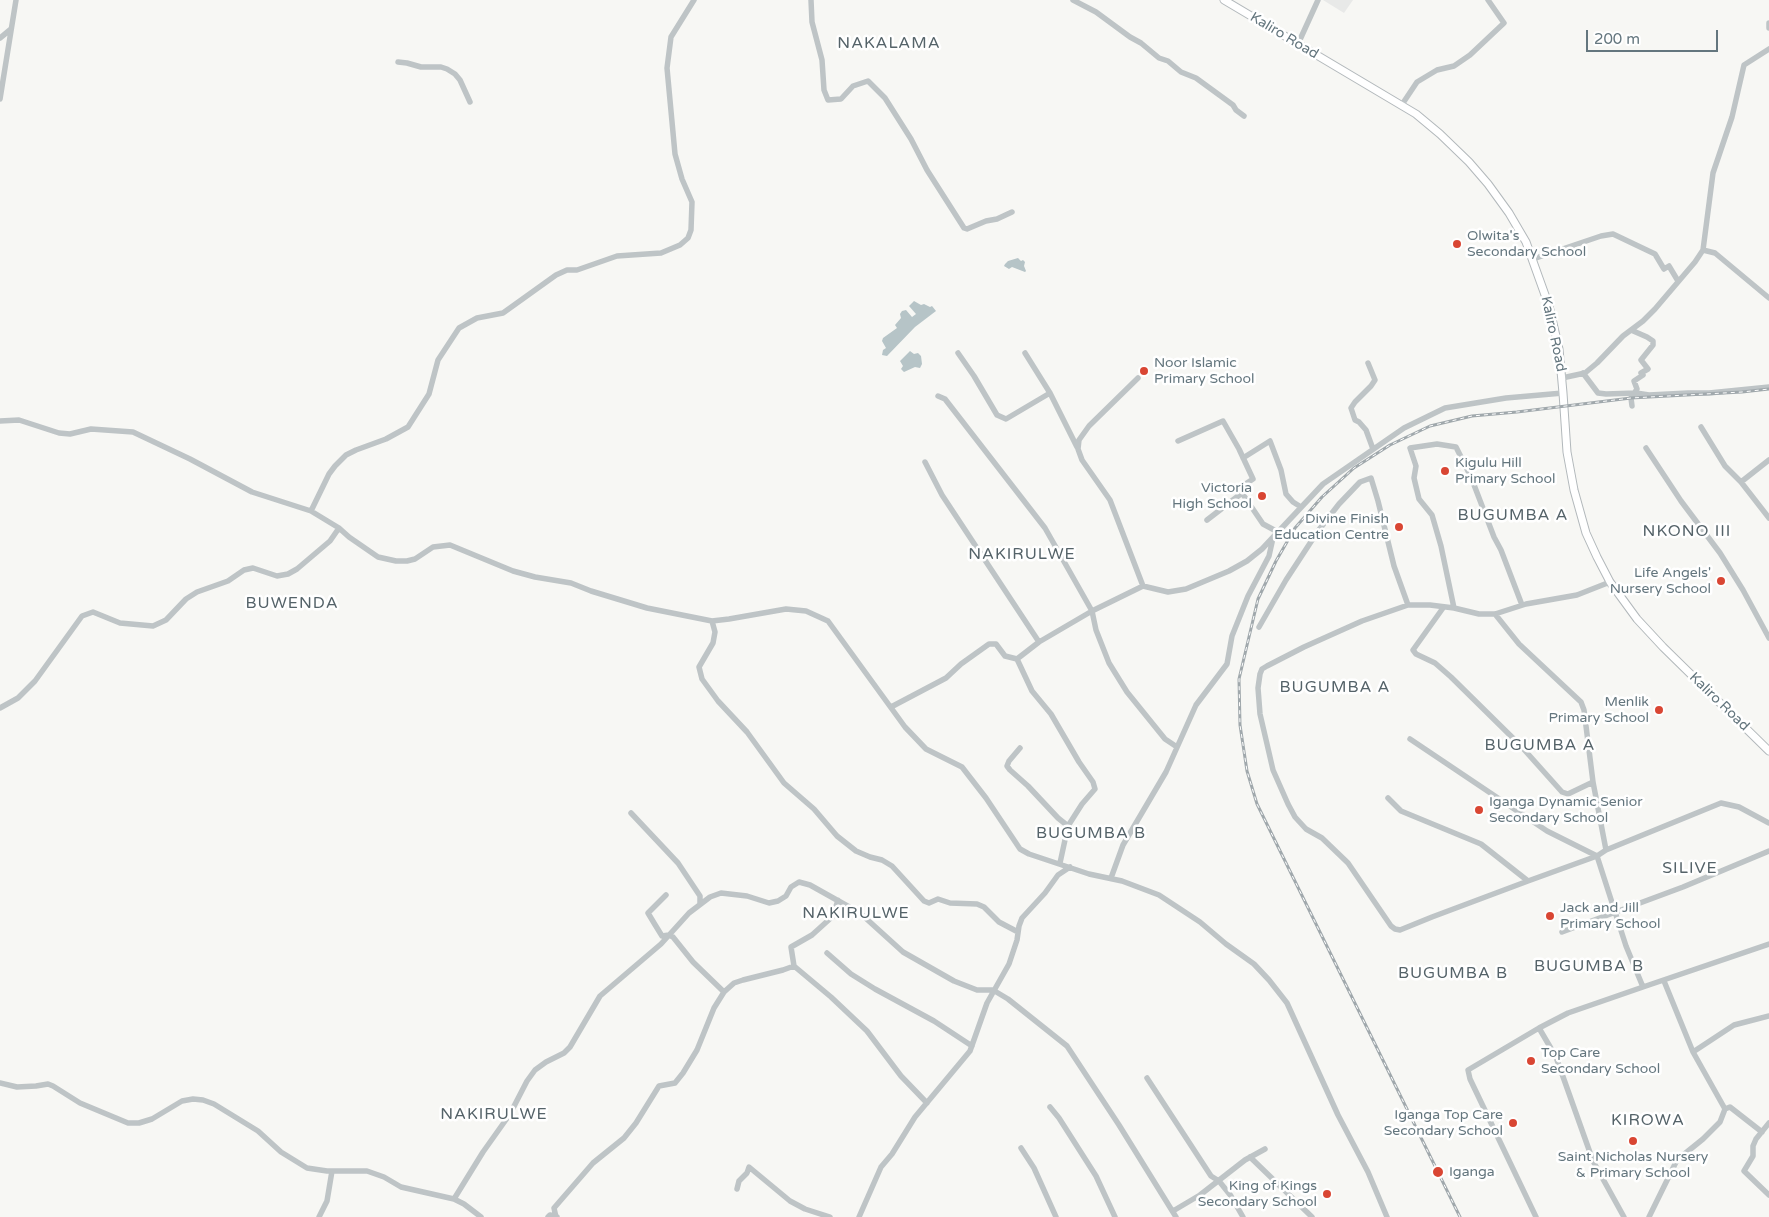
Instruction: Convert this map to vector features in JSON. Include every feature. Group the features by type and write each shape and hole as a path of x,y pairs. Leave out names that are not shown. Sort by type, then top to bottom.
{"main road":[{"name":"Kaliro Road","path":"1224,0 1416,114 1469,162 1509,213 1526,242 1549,306 1559,348 1567,452 1574,490 1586,533 1610,582 1638,619 1663,647 1769,751"}],"street":[{"path":"0,99 16,0"},
{"path":"311,511 335,466 346,456 356,450 386,439 408,427 428,394 438,360 459,328 477,318 503,312 551,278 568,270 577,270 617,256 661,253 680,245 688,238 691,230 692,202 682,179 676,154 667,68 671,37 694,0"},
{"path":"811,0 812,22 822,60 824,90 828,100 841,99 853,86 868,81 885,98 911,139 927,170 967,230 1012,212"},
{"path":"1073,0 1096,12 1181,72 1196,78 1233,104 1236,110 1244,116"},
{"path":"1298,44 1318,0"},
{"path":"1401,106 1417,82 1437,70 1454,66 1470,55 1504,24 1488,0"},
{"path":"1769,23 1769,28"},
{"path":"0,38 11,29"},
{"path":"1562,378 1583,373 1591,368 1655,309 1703,250 1713,173 1732,117 1744,64 1769,48"},
{"path":"398,62 407,62 421,67 448,68 460,80 470,102"},
{"path":"1532,259 1601,236 1613,234 1655,254 1664,269 1669,266 1678,282"},
{"path":"1703,250 1715,253 1769,298"},
{"path":"1631,330 1653,341 1653,345 1641,360 1648,369 1641,372 1643,375 1634,381 1637,390 1631,398 1632,406"},
{"path":"958,353 974,376 996,415 1006,419 1050,393"},
{"path":"1025,354 1050,393 1082,460 1110,500 1142,586"},
{"path":"1368,363 1374,380 1351,408 1355,420 1366,430 1373,449"},
{"path":"1583,373 1598,393 1649,395 1709,394 1769,387"},
{"path":"1078,449 1079,440 1089,426 1138,378"},
{"path":"1017,659 1039,642 1092,611 1142,586 1168,592 1186,590 1247,561 1274,538 1324,484 1404,428 1445,408 1506,398 1563,392"},
{"path":"938,396 945,399 964,426 1046,528 1092,611 1096,630 1109,663 1127,692 1165,738 1177,747"},
{"path":"0,421 19,420 60,433 70,434 91,429 133,432 190,459 252,492 311,511 339,528 349,538 378,557 396,561 407,561 415,559 433,548 450,544 513,571 571,583 647,608 712,620 729,619 786,609 806,611 828,621 905,727 926,748 962,767 971,777 1020,849 1029,854 1089,874 1111,878 1159,895 1200,922 1254,964 1270,980 1287,1003 1338,1115 1368,1172 1387,1217"},
{"path":"1178,441 1223,421 1252,479 1241,487 1240,490 1263,524 1278,532"},
{"path":"1701,427 1725,466 1741,482 1769,518"},
{"path":"1243,458 1270,442 1281,470 1286,494 1301,507"},
{"path":"1454,608 1441,546 1432,516 1419,499 1414,478 1416,466 1410,448 1437,444 1456,447 1471,477 1522,605"},
{"path":"1646,448 1681,501 1720,553 1769,638"},
{"path":"1741,482 1769,460"},
{"path":"925,462 942,495 1039,642"},
{"path":"1259,627 1286,580 1318,531 1339,504 1360,482 1371,478 1394,566 1408,605"},
{"path":"1206,520 1242,493"},
{"path":"0,708 18,698 35,681 82,616 93,612 120,623 153,626 166,620 186,599 197,592 228,581 244,570 253,568 277,576 288,574 297,569 330,541 339,528"},
{"path":"1111,878 1123,845 1156,791 1196,705 1227,664 1232,636 1248,596 1269,556 1274,538"},
{"path":"1610,582 1577,595 1522,605 1495,614 1479,614 1454,608 1420,604 1408,605 1362,621 1262,669 1258,688 1260,714 1273,770 1280,789 1295,817 1306,829 1322,838 1339,853 1373,898 1390,926 1400,930 1528,880 1597,856 1606,850 1721,803 1739,807 1769,823"},
{"path":"1444,608 1413,650 1416,654 1435,664 1451,677 1520,744 1562,792 1568,794 1593,782"},
{"path":"1495,614 1519,644 1581,702 1584,710 1593,782 1606,850"},
{"path":"712,620 715,632 714,643 699,667 702,679 718,701 747,732 784,783 814,809 837,836 856,850 892,866 906,884 924,901 928,903 938,899 950,903 977,904 984,907 999,922 1018,932"},
{"path":"891,707 946,678 961,664 989,644 996,644 1005,656 1017,659"},
{"path":"1017,659 1032,691 1051,714 1079,762 1094,782 1095,789 1082,804 1068,826 1060,863"},
{"path":"1410,739 1547,831 1597,856 1614,913 1643,987"},
{"path":"1020,748 1007,766 1068,826"},
{"path":"1388,798 1401,810 1481,844 1528,880"},
{"path":"631,813 678,863 700,896 700,904"},
{"path":"1562,932 1769,851"},
{"path":"859,1217 881,1167 892,1154 915,1117 966,1057 993,990 1009,964 1019,926 1028,910 1045,893 1058,875 1070,867"},
{"path":"454,1199 483,1152 510,1114 527,1081 535,1070 564,1053 570,1047 600,996 661,944 700,904 710,897 721,893 747,896 769,903 778,901 786,896 791,887 799,882 810,885 860,913 903,952 954,981 978,990 993,990 1026,1013 1067,1046 1175,1214 1250,1157 1265,1149"},
{"path":"666,895 648,913 662,936 669,935 673,937 693,962 724,992"},
{"path":"838,900 833,916 812,935 790,947 794,966 832,997 867,1031 901,1076 928,1103"},
{"path":"1536,1217 1467,1073 1470,1068 1568,1013 1769,944"},
{"path":"827,953 859,979 934,1021 972,1046"},
{"path":"556,1217 554,1208 593,1163 624,1138 636,1123 659,1086 674,1083 683,1073 697,1050 714,1008 724,992 734,983 794,966"},
{"path":"1649,1217 1677,1160 1714,1128 1724,1116 1725,1109 1693,1052 1664,980"},
{"path":"978,990 986,997 987,1003"},
{"path":"1693,1052 1734,1025 1769,1016"},
{"path":"1539,1028 1556,1057 1593,1161 1624,1217"},
{"path":"1147,1078 1211,1176 1219,1181 1231,1196 1243,1217"},
{"path":"0,1084 17,1087 48,1084 80,1103 128,1123 139,1123 152,1119 182,1101 203,1100 214,1104 258,1131 281,1152 307,1168 332,1171 367,1171 401,1186 454,1199 481,1217"},
{"path":"1050,1107 1096,1176 1115,1217"},
{"path":"1725,1109 1730,1107 1762,1132"},
{"path":"1769,1124 1756,1140 1753,1146 1753,1156 1744,1171 1769,1195"},
{"path":"1021,1148 1034,1168 1056,1217"},
{"path":"1250,1157 1312,1217"},
{"path":"737,1189 739,1181 747,1173 749,1167 790,1201 805,1209 830,1217"},
{"path":"319,1217 327,1201 332,1171"},
{"path":"548,1217 550,1215 556,1217"}],"shaded area":[{"path":"1323,0 1353,0 1344,13"},
{"path":"1018,258 1025,262 1025,272 1012,267 1009,269 1004,266 1008,261"},
{"path":"914,301 921,305 932,306 936,311 915,327 887,356 882,355 883,350 886,348 882,341 883,338 897,328 895,325 901,318 900,314 902,311 906,310 912,317 916,314 909,306"},
{"path":"910,351 921,356 922,364 920,368 915,367 904,372 901,369 903,366 900,361"}],"railway":[{"path":"1460,1217 1257,804 1247,771 1240,725 1239,679 1258,599 1276,561 1295,528 1322,497 1354,468 1390,445 1430,426 1472,416 1631,398 1769,389"}],"place":[{"name":"Olwita's Secondary School","path":"1457,244"},
{"name":"Noor Islamic Primary School","path":"1144,371"},
{"name":"Kigulu Hill Primary School","path":"1445,471"},
{"name":"Victoria High School","path":"1262,496"},
{"name":"Divine Finish Education Centre","path":"1399,527"},
{"name":"Life Angels' Nursery School","path":"1721,581"},
{"name":"Menlik Primary School","path":"1659,710"},
{"name":"Iganga Dynamic Senior Secondary School","path":"1479,810"},
{"name":"Jack and Jill Primary School","path":"1550,916"},
{"name":"Top Care Secondary School","path":"1531,1061"},
{"name":"Iganga Top Care Secondary School","path":"1513,1123"},
{"name":"Saint Nicholas Nursery & Primary School","path":"1633,1141"},
{"name":"Iganga","path":"1438,1172"},
{"name":"King of Kings Secondary School","path":"1327,1194"}],"district":[{"name":"NAKALAMA","path":"889,44"},
{"name":"BUGUMBA A","path":"1513,516"},
{"name":"NKONO III","path":"1687,532"},
{"name":"NAKIRULWE","path":"1022,555"},
{"name":"BUWENDA","path":"292,604"},
{"name":"BUGUMBA A","path":"1335,688"},
{"name":"BUGUMBA A","path":"1540,746"},
{"name":"BUGUMBA B","path":"1091,834"},
{"name":"SILIVE","path":"1690,869"},
{"name":"NAKIRULWE","path":"856,914"},
{"name":"BUGUMBA B","path":"1589,967"},
{"name":"BUGUMBA B","path":"1453,974"},
{"name":"NAKIRULWE","path":"494,1115"},
{"name":"KIROWA","path":"1648,1121"}]}
